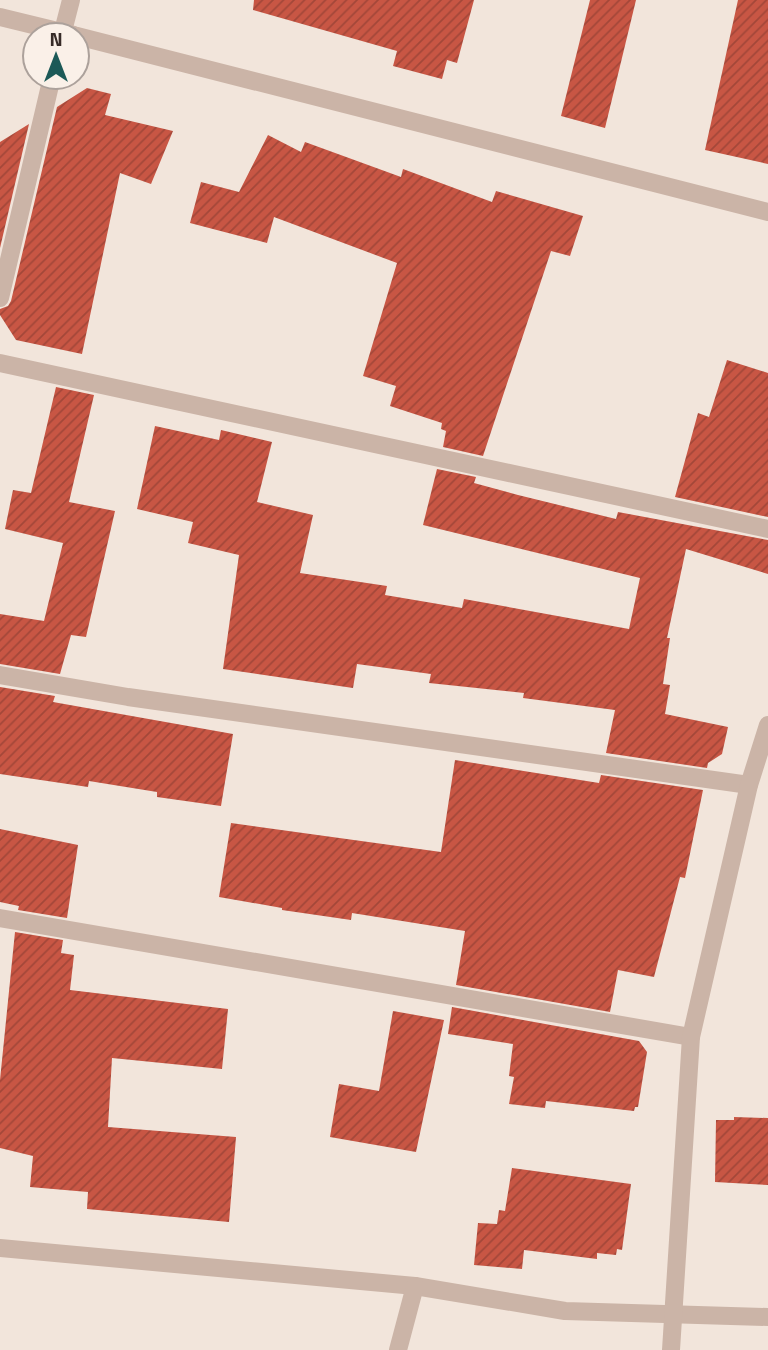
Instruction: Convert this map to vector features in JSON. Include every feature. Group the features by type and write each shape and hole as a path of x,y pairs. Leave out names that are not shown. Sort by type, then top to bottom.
{"street":[{"path":"70,21 71,0"},
{"path":"0,17 21,22"},
{"path":"91,41 768,212"},
{"path":"0,298 49,91"},
{"path":"0,363 768,529"},
{"path":"0,674 128,697 749,785"},
{"path":"671,1350 691,1037 749,785 768,725"},
{"path":"0,918 691,1037"},
{"path":"0,1248 415,1286 565,1311 768,1317"},
{"path":"398,1350 415,1286"}],"building":[{"path":"254,0 474,0 457,63 447,60 442,79 393,66 397,51 253,10"},
{"path":"590,0 636,0 605,128 561,116"},
{"path":"738,0 768,0 768,164 705,150"},
{"path":"91,89 111,94 105,115 173,131 151,184 120,173 82,354 16,340 0,315 0,309 8,306 11,301 57,107 82,91"},
{"path":"29,124 0,248 0,142"},
{"path":"268,135 301,152 305,142 401,177 403,169 492,202 496,191 583,216 570,256 551,251 483,456 443,447 446,431 441,429 442,423 390,406 396,386 363,376 397,263 274,217 267,243 190,223 201,182 239,192"},
{"path":"727,360 768,373 768,517 675,497 698,413 709,417"},
{"path":"56,387 94,395 69,502 115,511 86,637 71,635 60,674 0,664 0,614 44,621 63,543 5,529 13,490 31,493"},
{"path":"155,426 219,440 221,430 272,442 257,502 313,515 300,573 387,586 385,595 462,608 464,599 629,629 640,578 423,525 437,469 476,477 474,483 616,519 618,512 768,540 768,574 686,549 667,638 670,638 663,684 670,685 665,714 728,727 722,754 708,763 707,768 606,753 615,710 523,698 524,693 429,683 431,674 357,664 353,688 223,669 239,555 188,543 193,522 137,509"},
{"path":"0,687 55,696 53,702 233,734 221,806 157,797 157,792 89,781 88,787 0,774"},
{"path":"455,760 599,783 601,775 703,790 685,878 680,877 654,977 618,970 610,1012 456,985 465,931 352,913 351,920 219,897 231,823 441,852"},
{"path":"0,829 78,845 67,918 18,910 19,906 0,902"},
{"path":"15,932 63,940 61,953 74,955 70,990 228,1009 222,1069 112,1058 108,1127 236,1137 229,1222 87,1209 88,1192 30,1187 33,1156 0,1148 0,1080"},
{"path":"452,1007 639,1041 647,1052 638,1107 635,1107 634,1111 546,1101 545,1108 509,1104 514,1077 509,1076 513,1044 448,1034"},
{"path":"393,1011 444,1020 416,1152 330,1137 339,1084 379,1091"},
{"path":"734,1117 768,1118 768,1185 715,1182 716,1120 734,1120"},
{"path":"512,1168 631,1184 622,1250 617,1249 616,1255 597,1253 597,1259 524,1250 522,1269 474,1265 478,1223 497,1224 499,1210 505,1211"}]}
